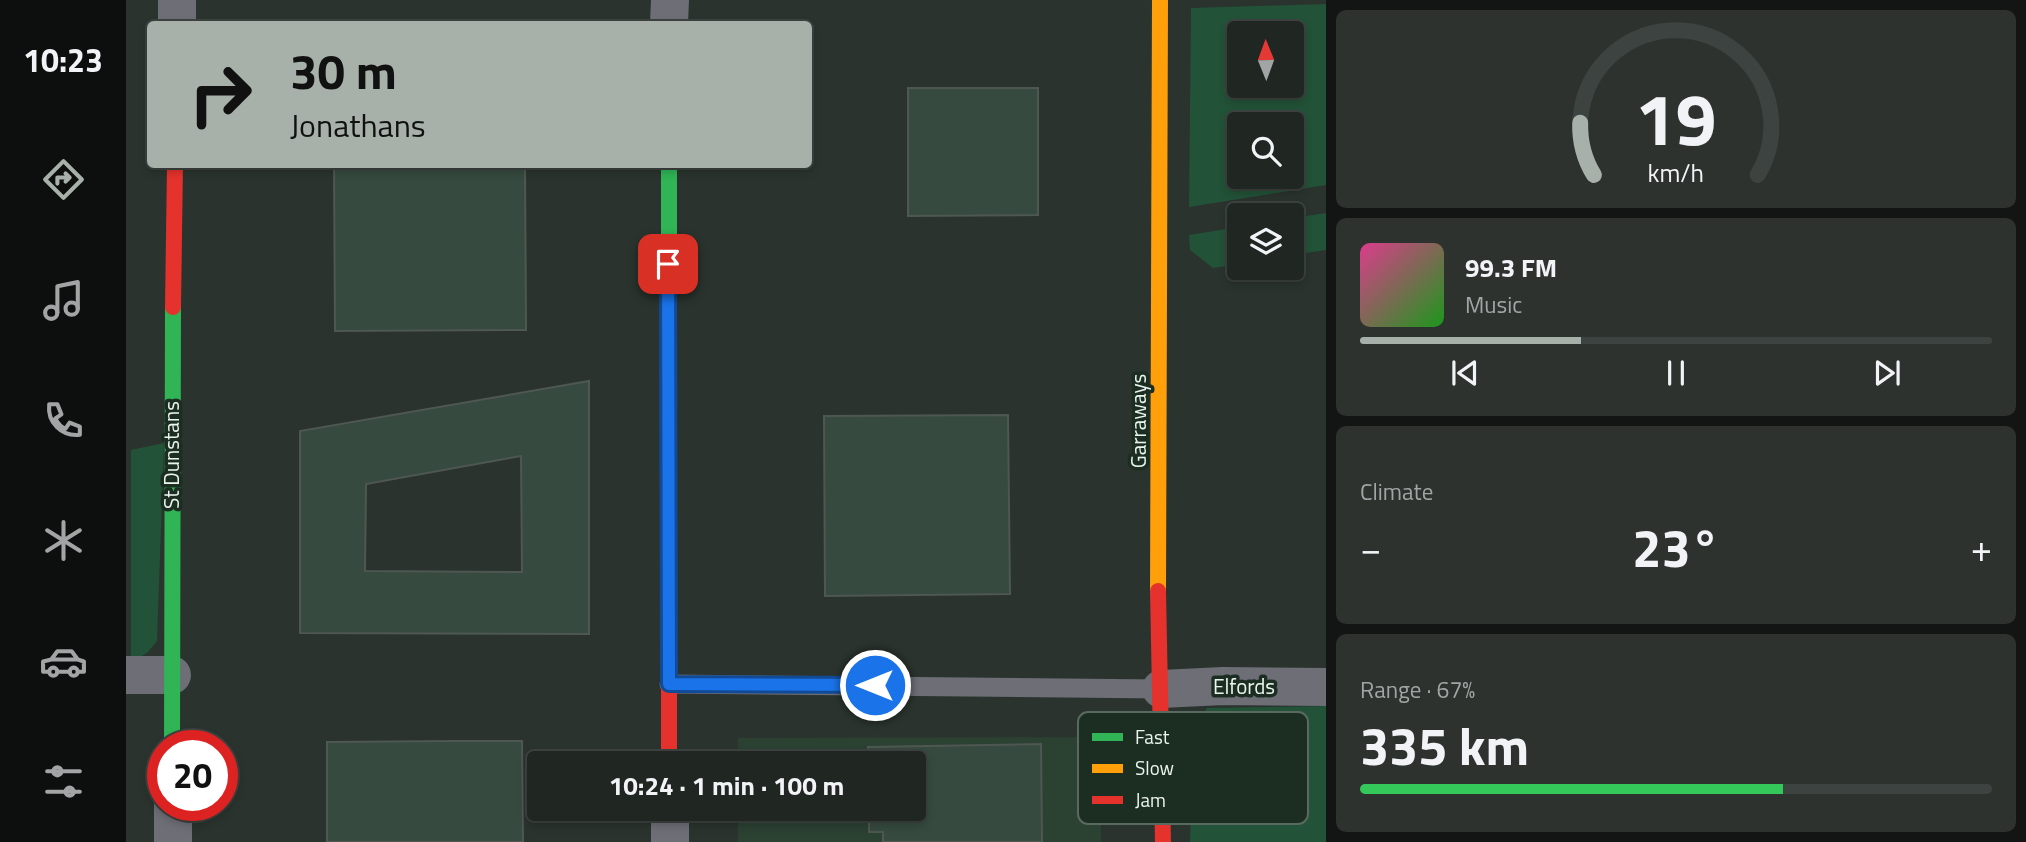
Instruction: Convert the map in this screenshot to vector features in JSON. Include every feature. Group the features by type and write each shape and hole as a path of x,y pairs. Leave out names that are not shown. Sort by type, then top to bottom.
{"street":[{"path":"177,0 177,21"},
{"path":"669,21 670,0"},
{"name":"Garraways","path":"1160,0 1158,635 1161,712"},
{"name":"St Dunstans","path":"172,730 171,436 175,168"},
{"path":"669,168 669,751"},
{"path":"126,675 172,675"},
{"name":"Elfords","path":"1161,689 1223,685 1326,687"},
{"path":"173,821 173,842"},
{"path":"670,821 670,842"},
{"name":"Garraways","path":"1163,824 1163,842"}],"lane":[{"path":"669,684 1161,689"}],"shaded area":[{"path":"1078,737 1078,824 1101,824 1101,842 738,842 738,821 926,821 926,751 738,751 738,738"}],"green space":[{"path":"1326,4 1326,185 1304,189 1304,112 1227,112 1227,189 1301,189 1189,207 1191,8"},
{"path":"1326,213 1326,250 1304,253 1304,216"},
{"path":"1227,229 1227,266 1213,268 1190,250 1189,235"},
{"path":"164,443 157,641 148,652 131,663 131,450"},
{"path":"1326,706 1326,842 1190,842 1190,824 1308,824 1308,712 1204,712 1207,708"}],"building":[{"path":"908,88 1038,88 1038,215 908,216"},
{"path":"334,168 525,168 526,330 335,331"},
{"path":"589,381 589,634 300,633 300,431","holes":["521,456 522,572 365,571 366,484"]},
{"path":"1008,415 1010,594 825,596 824,416"},
{"path":"522,741 523,842 327,842 327,742"},
{"path":"1041,744 1042,842 883,842 883,832 869,832 869,821 926,821 926,751 868,751 868,747"}],"traffic: fast":[{"path":"669,168 669,674"},
{"path":"172,730 173,307"}],"traffic: slow":[{"path":"1158,591 1160,0"}],"traffic: jam":[{"path":"173,307 175,168"},
{"path":"1158,591 1160,712"},
{"path":"669,674 669,751"},
{"path":"1163,824 1163,842"}],"route":[{"path":"668,264 669,684 875,685"}]}
